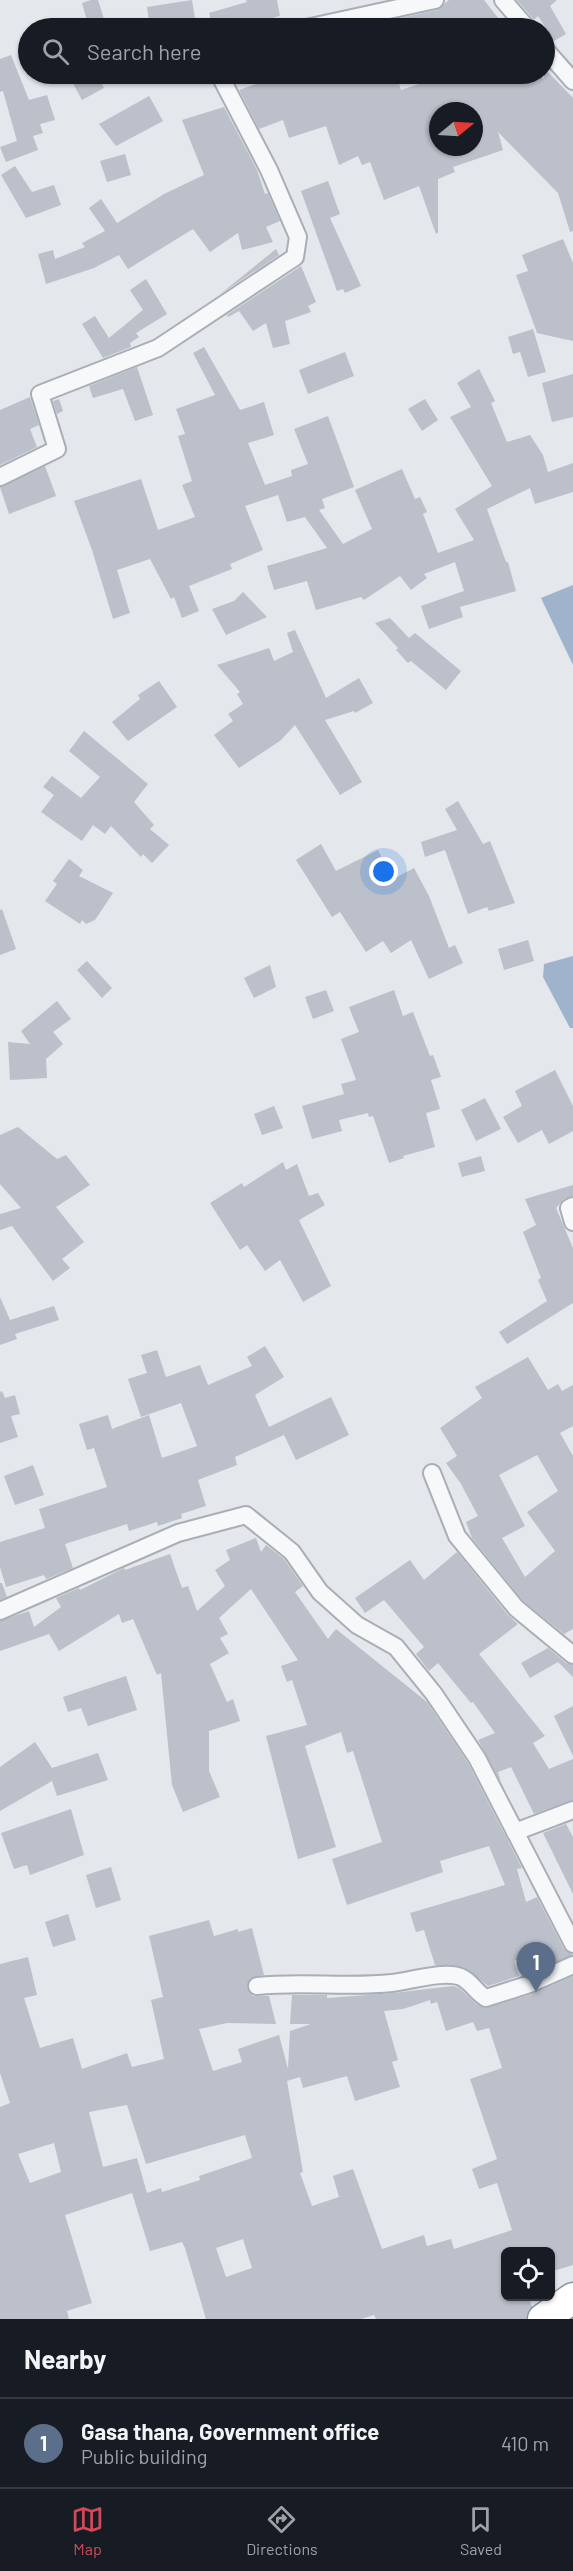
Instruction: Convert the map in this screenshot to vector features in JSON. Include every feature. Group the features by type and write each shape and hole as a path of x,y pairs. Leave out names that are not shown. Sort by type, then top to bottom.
{"highway":[{"path":"543,2319 573,2298"}],"street":[{"path":"352,18 435,0"},
{"path":"503,0 518,18"},
{"path":"555,61 573,81"},
{"path":"0,477 57,449 40,394 158,348 295,257 298,237 269,170 224,84"},
{"path":"573,1206 569,1208 573,1222"},
{"path":"432,1473 457,1536 516,1608 573,1655"},
{"path":"0,1611 178,1533 246,1515 292,1552 320,1592 357,1625 396,1647 434,1694 477,1758 573,1944"},
{"path":"515,1832 573,1810"},
{"path":"257,1986 285,1984 345,1986 460,1976 474,1985 486,1998 530,1984 573,1965"}],"water":[{"path":"573,585 573,665 541,598"},
{"path":"573,956 573,1028 570,1028 543,977 544,964"}],"building":[{"path":"98,0 104,18 86,18 82,3"},
{"path":"192,0 195,18 149,18 147,7"},
{"path":"246,0 277,0 280,16 210,18 209,13 247,2"},
{"path":"449,0 484,0 498,18 401,18 437,10"},
{"path":"517,0 557,0 550,6 566,34 555,40 555,18 539,18 538,16 532,18"},
{"path":"11,55 18,72 18,84 23,84 29,100 47,95 55,120 40,124 43,133 33,136 38,150 6,162 0,147 17,141 3,91 0,92 0,59"},
{"path":"555,79 573,98 573,231 570,232 558,193 498,132 503,150 453,167 455,172 438,179 438,233 436,234 419,186 384,200 370,162 362,165 358,156 339,165 326,126 289,138 283,120 259,129 239,90 256,84 399,84 401,90 419,84 555,84"},
{"path":"73,84 102,84 104,88 82,100"},
{"path":"149,96 163,121 116,146 99,124"},
{"path":"224,107 257,170 265,194 268,193 280,221 266,227 273,242 242,250 238,233 210,252 193,229 128,269 119,255 94,268 46,284 38,254 53,250 55,259 85,247 82,243 105,231 89,208 101,199 117,223 164,194 204,175 182,120"},
{"path":"125,154 131,175 107,182 100,161"},
{"path":"15,166 32,192 54,185 61,205 26,218 1,175"},
{"path":"328,181 340,214 330,218 361,286 345,293 343,289 337,291 301,191"},
{"path":"563,239 573,263 573,341 537,333 516,275 528,271 522,255"},
{"path":"276,249 279,255 219,295"},
{"path":"301,266 316,302 308,306 311,312 285,321 290,344 273,348 266,323 253,331 239,311 228,317 227,315"},
{"path":"146,279 167,314 136,333 139,337 130,343 131,347 103,358 82,324 95,316 109,338 143,310 130,290"},
{"path":"533,329 546,372 528,377 520,352 513,354 508,337"},
{"path":"204,347 240,410 264,402 274,435 248,443 265,485 292,476 291,470 308,464 294,429 328,416 354,487 322,499 325,508 319,510 343,544 372,529 355,490 402,469 415,499 420,497 427,512 423,514 438,553 474,540 455,509 492,486 450,417 471,407 457,383 479,369 495,401 491,403 507,442 530,435 543,455 548,472 573,463 573,492 535,504 530,488 487,509 506,562 508,562 516,591 460,607 463,617 429,629 421,606 464,591 455,562 424,574 427,578 411,590 400,576 364,600 361,597 316,610 307,581 274,590 267,566 327,548 305,517 287,522 278,495 245,506 263,550 230,564 232,569 189,586 199,611 182,618 174,597 171,599 150,559 117,570 130,613 113,619 74,501 141,479 158,530 195,517 182,485 192,481 178,436 185,434 176,409 215,395 193,353"},
{"path":"345,352 354,376 308,394 299,370"},
{"path":"137,367 153,415 135,421 123,389 93,398 89,386"},
{"path":"573,374 573,417 552,422 542,383"},
{"path":"30,397 39,425 30,429 37,447 0,465 0,410"},
{"path":"59,399 63,411 57,414 53,401"},
{"path":"425,399 438,420 422,431 408,409"},
{"path":"45,466 56,496 9,514 0,487"},
{"path":"243,592 267,617 226,635 212,609 234,601"},
{"path":"390,618 409,638 415,633 461,671 446,690 411,661 408,663 396,650 398,648 375,623"},
{"path":"295,630 326,698 359,678 373,703 355,713 354,711 325,720 362,782 340,795 295,725 280,741 239,768 214,735 233,721 228,714 243,704 237,694 240,692 217,665 269,648 274,661 293,652 287,633"},
{"path":"159,681 177,707 128,741 112,722 140,699 138,695"},
{"path":"84,731 148,784 134,802 154,825 150,829 169,845 152,863 143,854 141,857 111,826 105,834 93,825 82,841 41,812 54,795 43,787 52,776 81,798 100,777 69,751"},
{"path":"458,801 483,844 490,841 515,903 489,911 487,907 468,914 445,850 425,857 421,842 457,830 445,809"},
{"path":"321,844 336,871 378,850 393,879 414,868 429,896 449,948 455,945 463,963 429,979 411,940 391,953 383,941 366,952 340,912 332,917 296,860"},
{"path":"69,859 83,870 79,876 113,893 95,920 86,924 82,920 80,924 45,901 57,884 53,881"},
{"path":"2,909 16,949 0,955 0,910"},
{"path":"528,940 534,961 504,970 498,949"},
{"path":"87,961 112,988 102,998 77,970"},
{"path":"270,965 276,987 254,998 244,978"},
{"path":"326,990 334,1011 313,1019 305,997"},
{"path":"394,990 403,1016 413,1012 441,1077 431,1080 440,1109 426,1113 435,1147 403,1156 404,1158 389,1163 373,1116 369,1117 368,1113 339,1120 342,1131 312,1139 302,1106 344,1094 341,1084 356,1080 341,1039 359,1032 349,1007"},
{"path":"57,1001 71,1019 53,1032 63,1044 46,1059 47,1078 10,1080 8,1042 30,1044 21,1031"},
{"path":"555,1070 573,1106 573,1131 549,1144 542,1130 518,1143 503,1117 522,1106 515,1091"},
{"path":"485,1098 501,1129 476,1141 461,1110"},
{"path":"274,1106 283,1128 262,1135 254,1114"},
{"path":"18,1127 57,1159 66,1155 90,1185 56,1207 84,1242 62,1259 70,1268 53,1281 12,1226 0,1230 0,1214 21,1208 0,1184 0,1135"},
{"path":"481,1156 485,1171 462,1177 458,1163"},
{"path":"283,1162 286,1170 297,1164 309,1196 318,1193 325,1205 299,1220 331,1286 303,1302 280,1260 265,1271 247,1245 240,1250 210,1203 242,1183 244,1187"},
{"path":"573,1185 573,1196 564,1199 556,1208 573,1248 573,1303 507,1344 499,1332 547,1301 538,1280 541,1278 523,1232 536,1225 525,1199"},
{"path":"0,1297 10,1320 54,1306 59,1320 15,1334 17,1339 0,1345"},
{"path":"265,1346 284,1377 255,1395 269,1427 331,1397 349,1435 296,1460 284,1435 235,1457 237,1465 198,1480 206,1506 181,1514 182,1518 158,1526 157,1522 129,1531 127,1524 65,1544 73,1568 46,1579 44,1575 6,1587 0,1567 0,1542 45,1528 39,1509 107,1487 94,1448 87,1450 79,1424 108,1415 112,1429 149,1415 162,1458 197,1446 181,1403 141,1417 128,1379 147,1373 141,1355 157,1350 166,1377 200,1365 208,1385 252,1366 247,1357"},
{"path":"528,1357 548,1390 558,1384 562,1391 573,1385 573,1426 560,1433 573,1456 573,1629 564,1634 523,1601 472,1538 466,1522 478,1516 461,1484 446,1463 457,1456 440,1428 482,1398 475,1387","holes":["537,1455 558,1491 527,1512 555,1551 525,1577 502,1538 525,1526 499,1475"]},
{"path":"2,1391 5,1398 15,1395 20,1414 11,1416 18,1437 0,1443 0,1392"},
{"path":"33,1465 44,1495 15,1505 4,1476"},
{"path":"256,1538 261,1552 266,1545 284,1559 303,1586 295,1592 328,1639 336,1629 427,1702 468,1763 522,1868 517,1869 526,1902 537,1897 564,1949 573,1955 545,1966 539,1952 514,1961 519,1976 488,1986 464,1967 435,1965 424,1930 416,1932 410,1913 505,1885 489,1846 440,1861 443,1872 347,1905 332,1859 382,1842 353,1751 347,1753 341,1732 305,1746 336,1847 298,1859 266,1736 307,1725 292,1680 287,1682 281,1666 298,1660 251,1589 219,1618 228,1634 220,1638 229,1653 210,1664 227,1702 233,1699 240,1721 209,1731 209,1771 220,1797 183,1812 172,1785 161,1673 157,1675 133,1619 122,1623 119,1614 59,1651 49,1634 0,1651 0,1621 29,1611 34,1627 61,1607 56,1598 79,1588 80,1590 124,1568 125,1570 170,1554 182,1588 188,1586 197,1611 225,1586 215,1570 230,1560 226,1550"},
{"path":"457,1552 508,1615 518,1624 479,1654 545,1736 533,1743 549,1769 573,1759 573,1800 534,1814 511,1767 498,1772 501,1782 478,1740 495,1733 473,1702 471,1703 438,1663 429,1671 416,1654 424,1647 384,1600 365,1613 355,1598 410,1560 424,1580"},
{"path":"0,1583 7,1597 0,1600"},
{"path":"548,1648 566,1663 573,1665 573,1677 558,1662 530,1678 521,1663"},
{"path":"126,1676 137,1710 88,1726 81,1708 68,1712 63,1697"},
{"path":"573,1706 573,1756 554,1716"},
{"path":"35,1742 52,1768 98,1753 108,1780 57,1796 52,1781 0,1811 0,1767"},
{"path":"71,1809 84,1855 30,1875 27,1865 14,1869 1,1833"},
{"path":"566,1824 573,1837 573,1894 543,1833"},
{"path":"111,1867 121,1900 96,1908 86,1875"},
{"path":"68,1914 76,1940 53,1947 45,1922"},
{"path":"209,1920 214,1936 238,1929 238,1932 252,1928 264,1975 251,1978 247,1987 253,1996 269,1996 276,2024 227,2023 199,2029 213,2071 242,2062 238,2049 279,2035 288,2069 290,2031 311,2024 290,2024 292,1995 327,1995 327,1998 453,1986 459,1988 476,2004 485,2008 533,1994 573,1976 573,2265 555,2270 555,2247 501,2247 501,2301 530,2301 532,2307 526,2319 376,2319 374,2315 361,2319 206,2319 182,2242 150,2251 132,2193 65,2215 92,2303 67,2311 69,2319 0,2319 0,2107 10,2103 0,2073 0,1964 28,1957 37,1995 24,1998 40,2048 73,2038 82,2069 127,2053 132,2067 164,2059 151,2000 163,1997 149,1936","holes":["430,2000 431,2004 437,2002 446,2031 473,2022 477,2031 489,2028 502,2068 470,2079 497,2159 472,2169 479,2189 497,2183 512,2230 454,2249 451,2239 427,2246 424,2235 382,2249 353,2169 333,2176 339,2197 312,2206 300,2173 303,2172 287,2081 300,2077 303,2088 347,2076 355,2101 400,2087 392,2062 398,2060 384,2011 403,2009","127,2105 146,2164 245,2135 252,2158 199,2176 200,2180 162,2192 161,2188 147,2193 137,2158 103,2167 89,2112","54,2143 61,2172 30,2183 18,2154","243,2239 252,2268 226,2277 216,2248"]}],"place":[{"name":"Gasa thana, Government office","path":"536,1992"}]}
